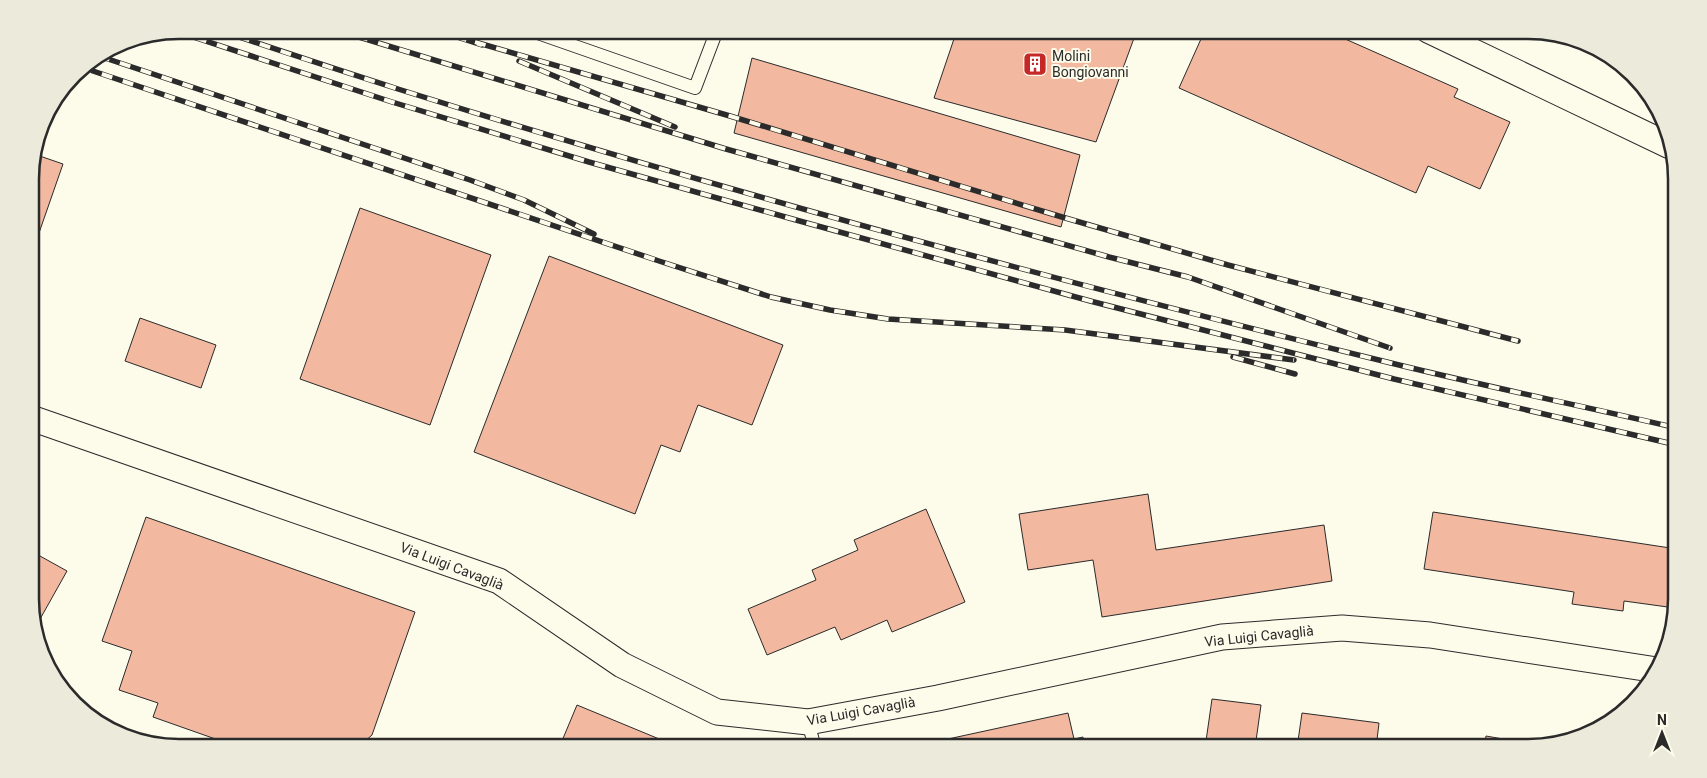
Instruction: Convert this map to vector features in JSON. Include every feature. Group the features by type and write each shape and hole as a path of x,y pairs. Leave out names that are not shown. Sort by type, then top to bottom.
{"street":[{"path":"1447,39 1663,143"},
{"name":"Via Luigi Cavaglià","path":"39,421 499,581 622,665 717,712 808,722 938,698 1222,637 1342,628 1430,635 1649,669"}],"lane":[{"path":"556,39 695,88 714,39"},
{"path":"808,722 813,739"}],"building":[{"name":"Molini Bongiovanni","path":"954,39 1134,39 1096,142 934,98"},
{"path":"1201,39 1345,39 1458,89 1454,97 1510,122 1480,189 1428,166 1416,193 1179,88"},
{"path":"752,58 1080,155 1061,227 734,133"},
{"path":"41,156 63,164 39,233 39,170"},
{"path":"360,208 491,255 430,425 300,379"},
{"path":"549,256 783,345 752,425 698,405 680,452 661,445 635,514 474,452"},
{"path":"140,318 216,345 201,388 125,361"},
{"path":"1148,494 1156,550 1324,525 1332,581 1102,617 1093,560 1028,570 1019,514"},
{"path":"926,509 965,602 892,632 887,620 841,640 835,627 767,655 748,609 816,580 812,570 858,550 854,540"},
{"path":"1433,512 1668,548 1668,607 1624,601 1623,611 1572,604 1574,592 1424,569"},
{"path":"146,517 415,612 372,735 367,739 215,739 153,717 158,703 119,690 132,651 102,641"},
{"path":"39,555 67,571 40,618"},
{"path":"1212,699 1261,705 1256,739 1206,739"},
{"path":"577,705 659,739 563,739"},
{"path":"1068,713 1074,739 948,739"},
{"path":"1302,713 1379,723 1377,739 1298,739"},
{"path":"1486,736 1503,739 1486,739"}],"railway":[{"path":"199,39 392,102 589,162 1094,302 1394,379 1668,443"},
{"path":"245,39 376,82 645,164 894,234 1269,333 1465,381 1668,426"},
{"path":"365,39 726,149 1109,257 1188,277 1390,348"},
{"path":"463,39 482,45"},
{"path":"475,42 1228,265 1518,341"},
{"path":"107,59 470,180 524,200 594,234"},
{"path":"519,61 675,127"},
{"path":"91,70 771,297 830,310 888,319 1065,330 1294,360"},
{"path":"1233,357 1295,374"}],"place":[{"name":"Molini Bongiovanni","path":"1035,64"}]}
